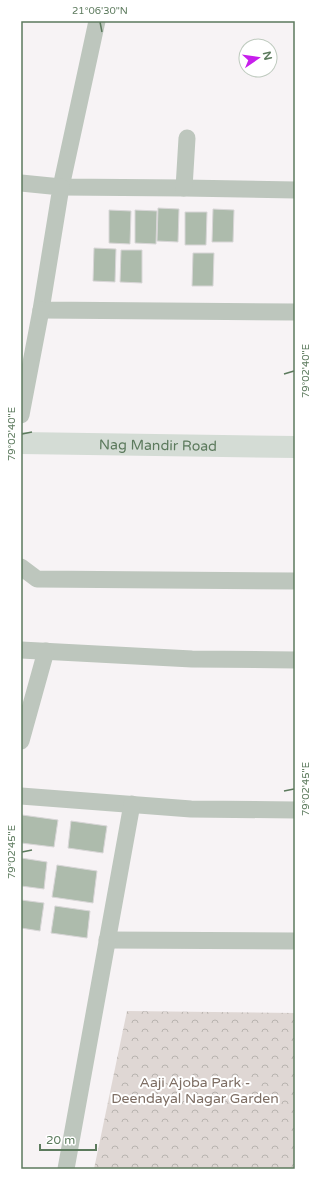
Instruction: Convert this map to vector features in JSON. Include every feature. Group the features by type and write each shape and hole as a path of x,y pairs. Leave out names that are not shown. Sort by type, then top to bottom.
{"street":[{"path":"21,415 41,310 61,187 97,21"},
{"path":"184,188 187,138"},
{"path":"21,183 61,187 295,190"},
{"path":"41,310 295,312"},
{"name":"Nag Mandir Road","path":"21,443 295,447"},
{"path":"21,567 36,579 295,581"},
{"path":"21,650 192,659 295,660"},
{"path":"21,742 46,651"},
{"path":"21,796 191,809 295,810"},
{"path":"66,1169 132,804"},
{"path":"107,940 295,941"}],"green space":[{"name":"Aaji Ajoba Park - Deendayal Nagar Garden","path":"127,1011 295,1013 295,1169 94,1169"}],"building":[{"path":"158,208 179,209 178,242 157,241"},
{"path":"213,209 234,210 233,242 212,242"},
{"path":"109,210 131,211 130,244 109,243"},
{"path":"135,210 157,211 156,244 135,243"},
{"path":"185,212 207,212 206,245 185,245"},
{"path":"94,248 116,249 115,282 93,281"},
{"path":"121,250 142,250 142,283 120,282"},
{"path":"193,253 214,253 213,286 192,286"},
{"path":"22,815 58,820 54,847 21,843"},
{"path":"71,821 107,826 103,853 68,848"},
{"path":"21,858 47,862 44,889 21,886"},
{"path":"57,865 97,871 93,903 52,897"},
{"path":"21,900 44,903 40,931 21,928"},
{"path":"55,906 90,911 87,938 51,933"}]}
